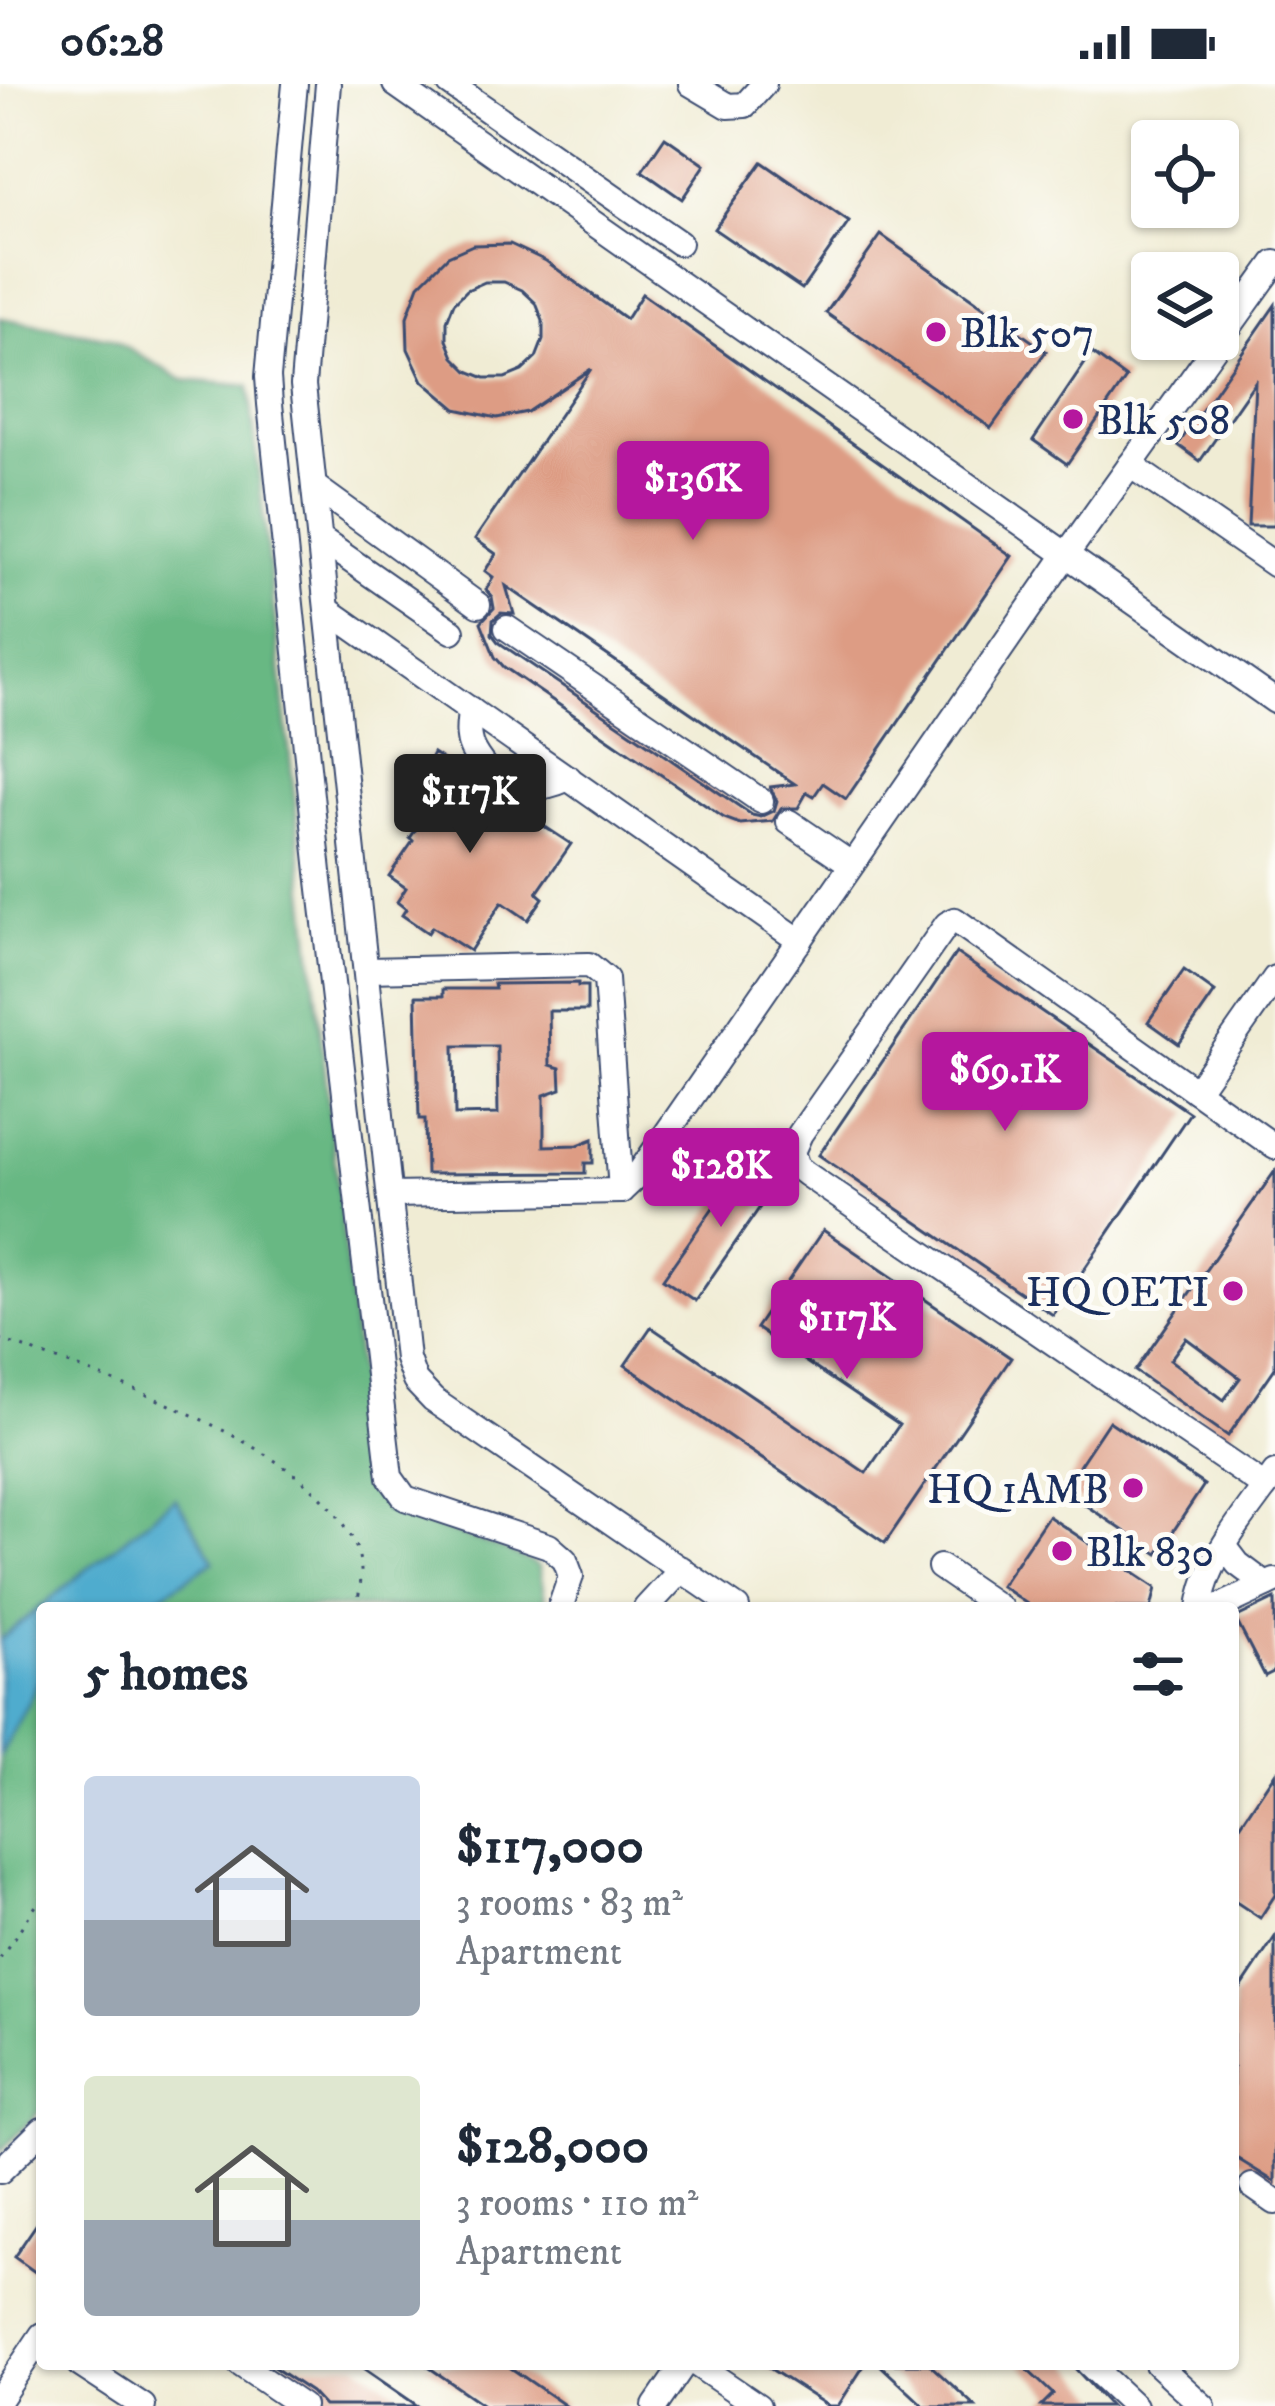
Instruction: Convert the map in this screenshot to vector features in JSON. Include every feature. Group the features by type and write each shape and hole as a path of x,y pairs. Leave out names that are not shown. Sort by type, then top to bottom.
{"lane":[{"path":"295,84 268,377 319,872 390,1477 405,1498 549,1546 565,1560 572,1576 562,1602"},
{"path":"328,84 303,385 407,1359 415,1381 433,1400 728,1602"},
{"path":"395,84 1275,701"},
{"path":"450,84 679,243"},
{"path":"691,84 728,106 745,105 764,84"},
{"path":"390,1196 622,1191 1275,263"},
{"path":"1130,465 1275,565"},
{"path":"314,486 478,605"},
{"path":"320,539 452,631"},
{"path":"328,610 800,941"},
{"path":"507,628 761,801"},
{"path":"470,709 468,740 497,779 521,790 535,790 569,778"},
{"path":"789,822 851,865"},
{"path":"1201,1602 1202,1588 1225,1546 1270,1480 806,1174 793,1160 800,1134 947,924 955,920 1275,1147"},
{"path":"367,970 589,964 598,970 606,979 622,1191"},
{"path":"1196,1091 1275,978"},
{"path":"1225,1546 1238,1564 1270,1583"},
{"path":"940,1567 991,1602"},
{"path":"652,1602 682,1570"},
{"path":"1230,1602 1270,1583"},
{"path":"0,2171 36,2136"},
{"path":"1252,2186 1275,2202"},
{"path":"0,2398 36,2345"},
{"path":"88,2370 143,2406"},
{"path":"250,2370 302,2406"},
{"path":"656,2406 680,2370"},
{"path":"705,2370 757,2406"},
{"path":"1095,2370 1134,2406"},
{"path":"1164,2370 1203,2406"}],"path":[{"path":"0,1339 186,1410 296,1474 328,1504 360,1561 357,1602"},
{"path":"0,1958 36,1906"}],"green space":[{"path":"0,318 110,338 183,380 249,386 370,1477 382,1500 397,1511 539,1567 545,1598 543,1602 150,1602 214,1561 175,1498 47,1602 36,1602 36,1611 0,1640"},
{"path":"36,1687 36,2115 0,2152 0,1756"}],"water":[{"path":"175,1498 214,1561 150,1602 47,1602"},
{"path":"36,1611 36,1687 0,1756 0,1640"}],"building":[{"path":"665,137 705,165 682,199 642,171"},
{"path":"762,162 849,222 802,289 714,229"},
{"name":"Blk 507","path":"881,235 1046,351 991,428 826,313"},
{"path":"510,244 546,261 626,319 642,294 1012,556 846,799 823,783 814,796 807,792 798,808 781,808 773,821 740,824 724,818 495,657 481,622 494,608 486,590 493,577 485,571 496,554 475,539 591,369 527,412 497,418 456,409 423,381 408,349 407,317 419,285 448,256 473,245","holes":["485,282 504,282 522,290 536,303 543,321 536,358 505,378 485,378 468,371 454,357 447,340 454,303","506,586 795,784 770,787 777,801 774,811 752,815 498,642 492,634 493,620 501,613 514,614"]},
{"path":"1275,305 1275,526 1248,526 1255,382 1200,461 1178,445"},
{"name":"Blk 508","path":"1092,353 1126,378 1067,464 1033,440"},
{"path":"433,753 571,844 537,893 543,898 528,920 502,902 470,951 432,927 428,933 402,915 406,909 397,902 406,888 389,876 419,825 413,821 417,815 405,806"},
{"path":"956,953 1190,1113 1053,1315 819,1155"},
{"path":"1184,970 1215,992 1179,1044 1148,1022"},
{"path":"494,984 587,986 587,1011 549,1011 550,1065 560,1068 561,1089 544,1095 544,1146 578,1145 593,1139 593,1163 585,1163 585,1173 426,1174 425,1119 419,1119 416,996 443,996 443,989 495,989","holes":["454,1046 497,1046 498,1114 455,1115"]},
{"path":"747,1159 778,1181 695,1301 663,1279"},
{"name":"HQ OETI","path":"1275,1171 1275,1368 1228,1436 1135,1371","holes":["1186,1338 1240,1378 1224,1400 1170,1360"]},
{"path":"823,1230 1011,1358 885,1543 625,1365 651,1327 866,1473 899,1425 756,1328"},
{"name":"HQ 1AMB","path":"1109,1421 1204,1485 1158,1554 1063,1490"},
{"name":"Blk 830","path":"1048,1516 1156,1588 1152,1602 1024,1602 1001,1586"},
{"path":"1275,1599 1275,1671 1265,1676 1239,1626 1239,1616"},
{"path":"1275,1773 1275,1895 1260,1918 1239,1904 1239,1827"},
{"path":"1275,1937 1275,2182 1239,2160 1239,1991"},
{"path":"36,2225 36,2273 14,2257"},
{"path":"278,2370 366,2370 418,2406 324,2406"},
{"path":"433,2370 514,2370 566,2406 485,2406"},
{"path":"772,2370 861,2370 838,2406 828,2406"},
{"path":"885,2370 936,2370 975,2406 924,2406"},
{"path":"1027,2370 1077,2370 1110,2406 1041,2406 1053,2394"}],"place":[{"name":"Blk 507","path":"936,332"},
{"name":"Blk 508","path":"1073,419"},
{"name":"HQ OETI","path":"1233,1291"},
{"name":"HQ 1AMB","path":"1133,1488"},
{"name":"Blk 830","path":"1062,1551"}]}
